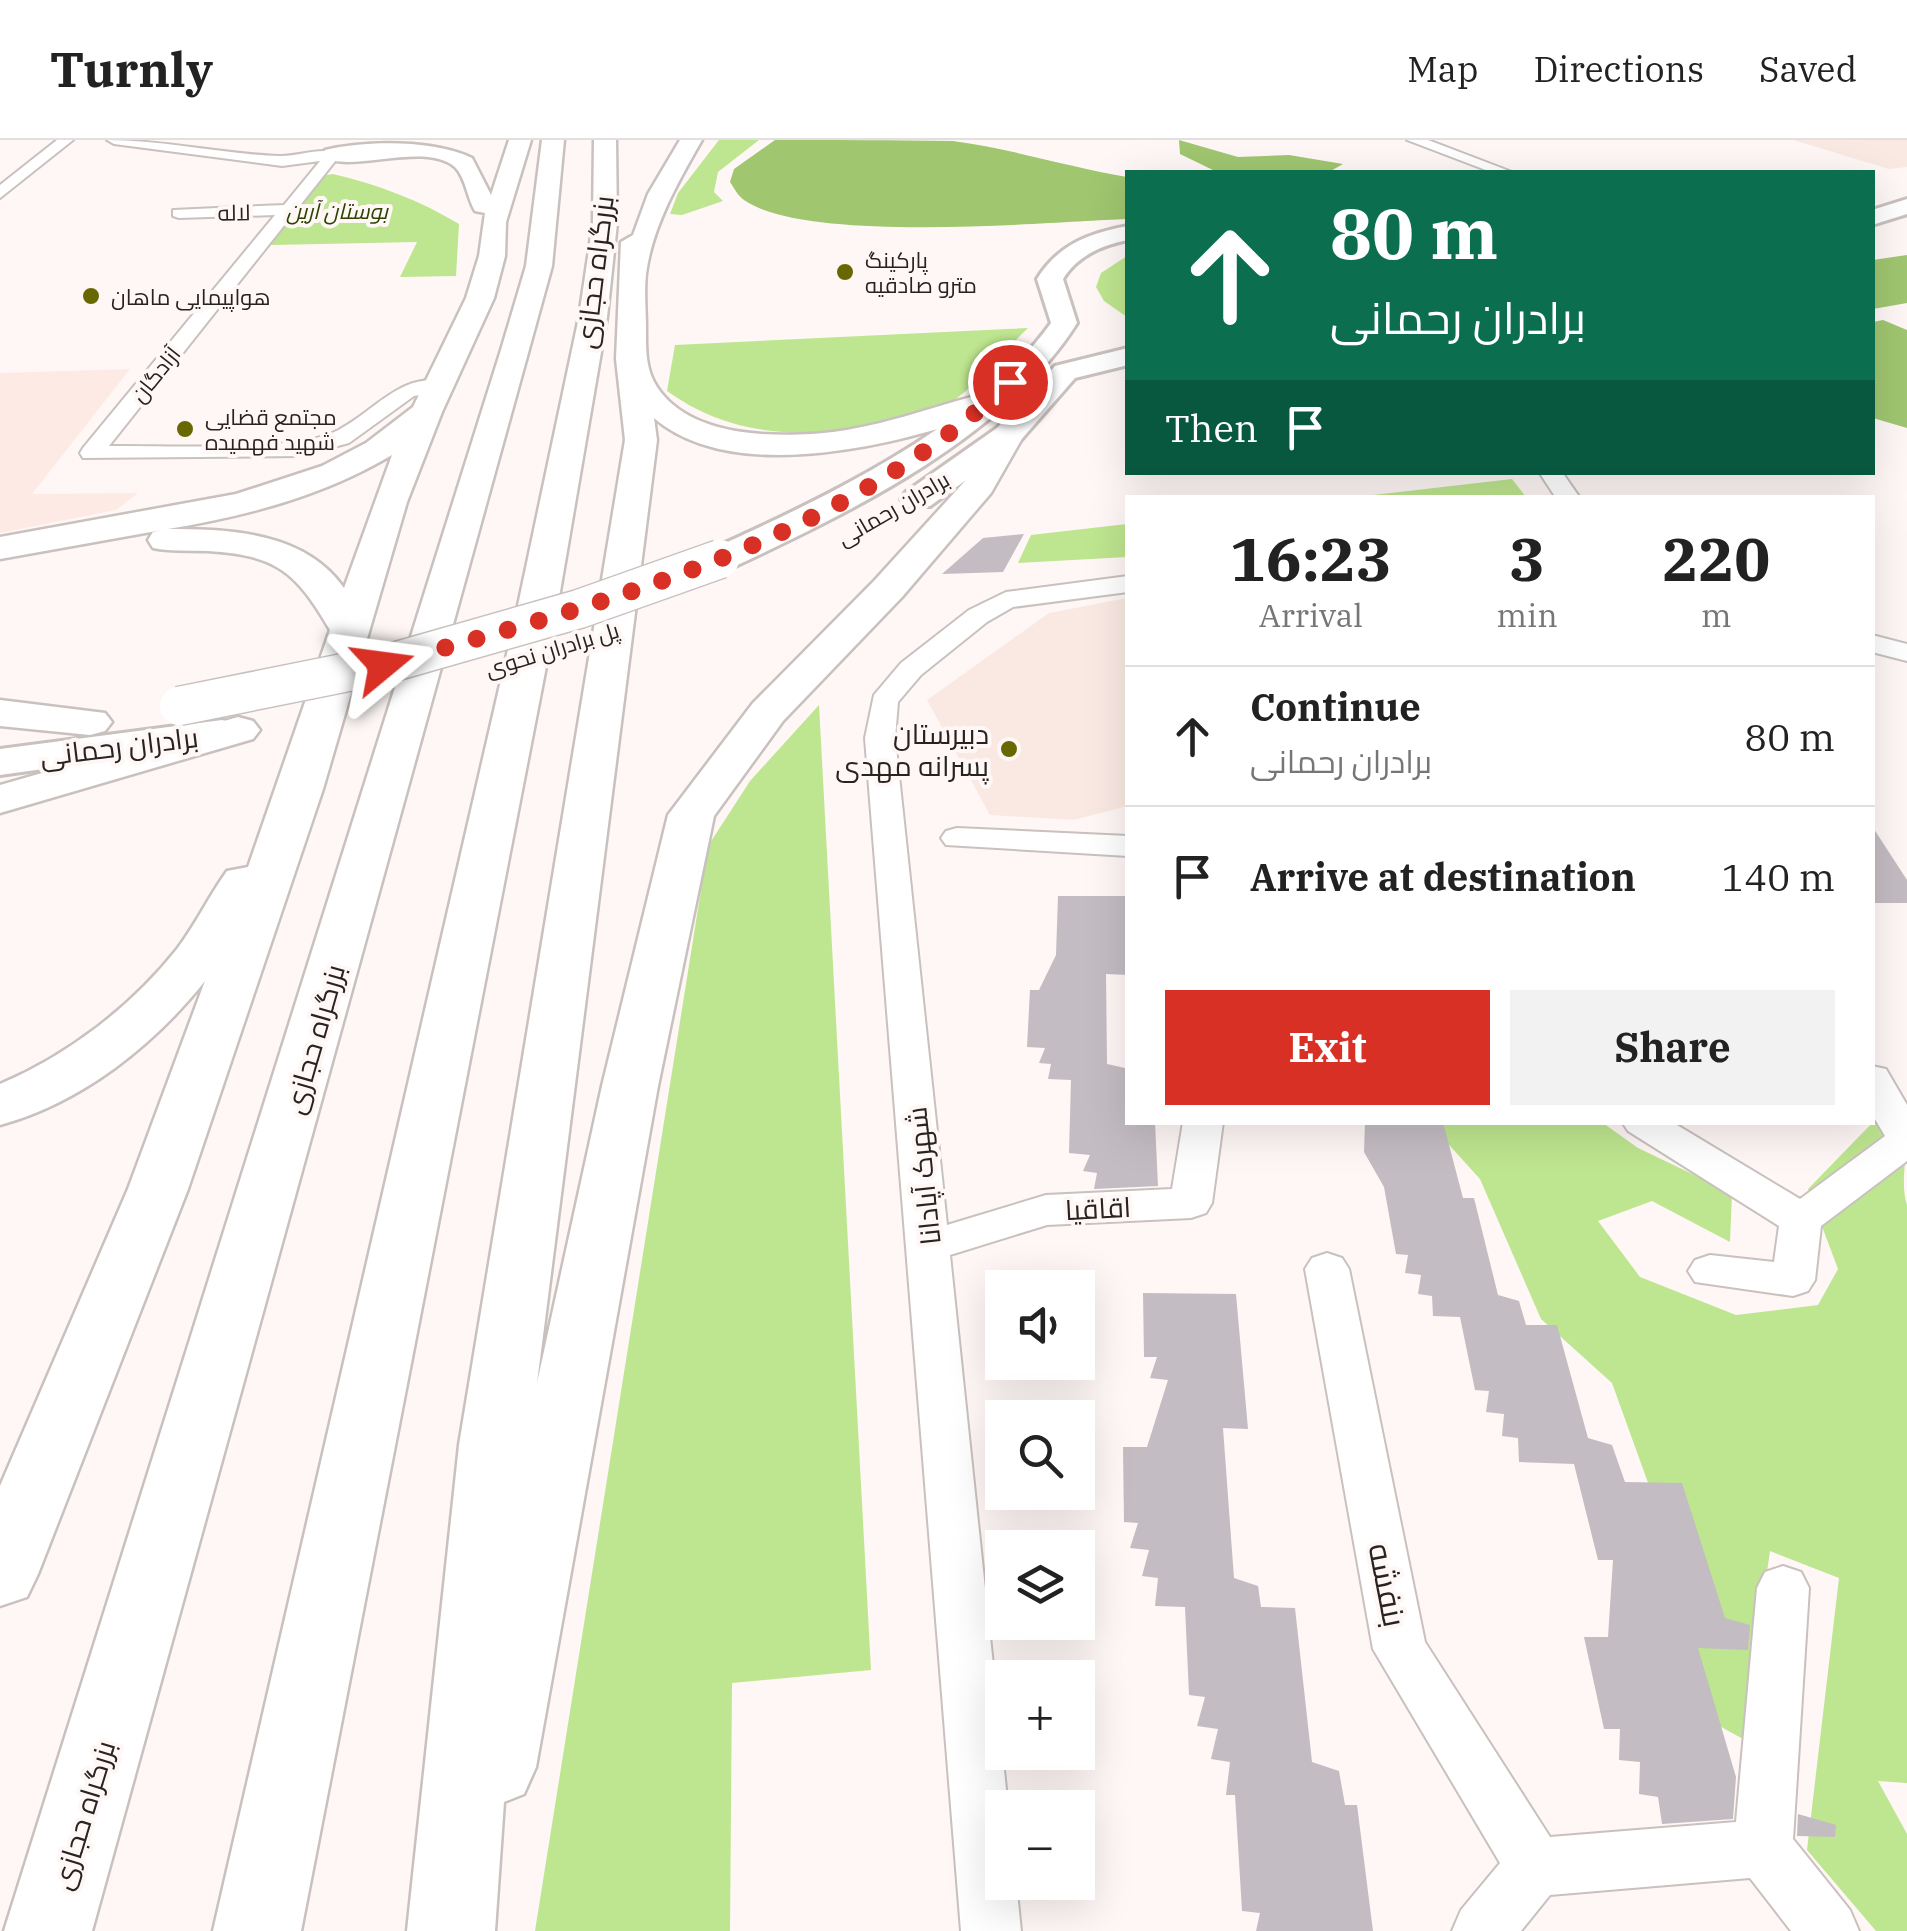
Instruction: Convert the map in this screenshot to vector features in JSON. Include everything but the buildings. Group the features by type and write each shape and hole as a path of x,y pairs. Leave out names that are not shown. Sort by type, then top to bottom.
{"highway":[{"name":"بزرگراه حجازی","path":"256,1931 536,614 593,317 605,223 605,140"},
{"path":"632,275 654,211 690,140"},
{"path":"654,211 713,140"},
{"path":"488,214 518,146"},
{"name":"بزرگراه حجازی","path":"48,1931 539,266 518,146"},
{"path":"0,1574 158,1189 300,789 390,502 444,412 492,256 488,214 465,164 450,156 403,150 333,155"},
{"path":"451,1931 494,1444 640,440 632,380 632,275 638,184"},
{"path":"0,548 56,535 231,508 290,491 380,449 444,412 516,350"},
{"path":"536,614 590,527 632,380"},
{"path":"461,1931 546,1524 630,1086 690,814 768,712 888,589 979,486 999,418 938,422 862,440 784,445 733,440 690,426 664,410 632,380"},
{"path":"0,565 49,552 150,541 211,541 253,548 292,558 319,582 350,628"},
{"path":"0,713 90,722"},
{"path":"0,799 238,730"},
{"path":"0,1106 43,1089 123,1035 195,960 300,789"}],"main road":[{"path":"1875,217 1907,206"},
{"name":"برادران رحمانی","path":"882,518 918,499 999,418 1052,343 1064,324 1050,280 1056,267 1088,244 1125,234"},
{"path":"1057,298 1092,318"},
{"name":"برادران رحمانی","path":"733,571 797,525 999,418 1065,372 1125,357"},
{"name":"پل برادران نحوی","path":"178,706 383,665 733,571"},
{"name":"پل برادران نحوی","path":"238,730 395,695 576,645 733,571"},
{"name":"برادران رحمانی","path":"0,733 178,706"},
{"name":"برادران رحمانی","path":"0,762 238,730"}],"street":[{"path":"0,194 66,140"},
{"path":"114,140 282,161 333,155"},
{"path":"142,140 263,156 333,155"},
{"path":"1414,140 1498,170"},
{"name":"آزادگان","path":"333,155 90,453 300,449 341,438 408,390 444,412"},
{"path":"14,161 40,160"},
{"name":"لاله","path":"178,213 289,210"},
{"name":"شهرک آپادانا","path":"991,1931 880,738 884,701 912,670 978,616 1006,600 1125,584"},
{"path":"1875,644 1907,653"},
{"path":"957,838 1125,846"},
{"path":"1710,1271 1794,1280 1802,1220 1907,1140 1875,1083"},
{"name":"اقاقیا","path":"930,1246 1046,1210 1191,1203 1203,1125"},
{"path":"1647,1125 1802,1220"},
{"name":"بنفشه","path":"1327,1269 1400,1650 1535,1867"},
{"path":"1783,1588 1763,1848 1829,1931"},
{"path":"1482,1931 1535,1867 1763,1848"}],"shaded area":[{"path":"1793,140 1907,140 1907,167 1889,169"},
{"path":"130,369 32,494 138,493 116,510 0,533 0,373"},
{"path":"1125,598 1125,807 1074,820 990,815 927,700 1049,613"}],"green space":[{"path":"719,140 759,140 718,172 714,192 723,201 682,215 670,214 678,193"},
{"path":"775,140 953,141 1125,177 1125,219 928,227 819,222 775,214 744,200 730,182 734,169"},
{"path":"1179,140 1238,157 1289,155 1343,164 1332,170 1213,170 1180,154"},
{"name":"بوستان آرین","path":"333,174 398,194 459,224 456,276 400,277 417,242 271,245 321,176"},
{"path":"1907,255 1907,303 1875,309 1875,260"},
{"path":"1125,257 1125,316 1104,301 1096,287 1101,273"},
{"path":"1883,320 1907,330 1907,428 1875,419 1875,322"},
{"path":"1028,328 976,382 949,403 914,417 857,428 800,433 745,426 692,407 667,391 675,345"},
{"path":"1512,479 1524,495 1373,495"},
{"path":"1125,524 1125,557 1018,563 1031,535"},
{"path":"819,705 871,1670 732,1683 730,1931 535,1931 708,846 750,781"},
{"path":"1875,1120 1907,1134 1904,1180 1907,1783 1878,1781 1907,1834 1907,1931 1876,1931 1807,1850 1839,1578 1770,1551 1743,1739 1687,1708 1668,1538 1612,1383 1541,1319 1480,1179 1441,1136 1439,1125 1606,1125 1638,1148 1732,1193 1730,1242 1652,1201 1598,1221 1640,1277 1736,1315 1818,1305 1838,1269 1808,1189 1870,1125 1875,1125"}],"place":[{"name":"پارکینگ مترو صادقیه","path":"845,272"},
{"name":"هواپیمایی ماهان","path":"91,296"},
{"name":"مجتمع قضایی شهید فهمیده","path":"185,429"},
{"name":"دبیرستان پسرانه مهدی","path":"1009,749"}],"route":[{"path":"383,665 579,610 720,559 797,525 894,474 1010,382"}]}
